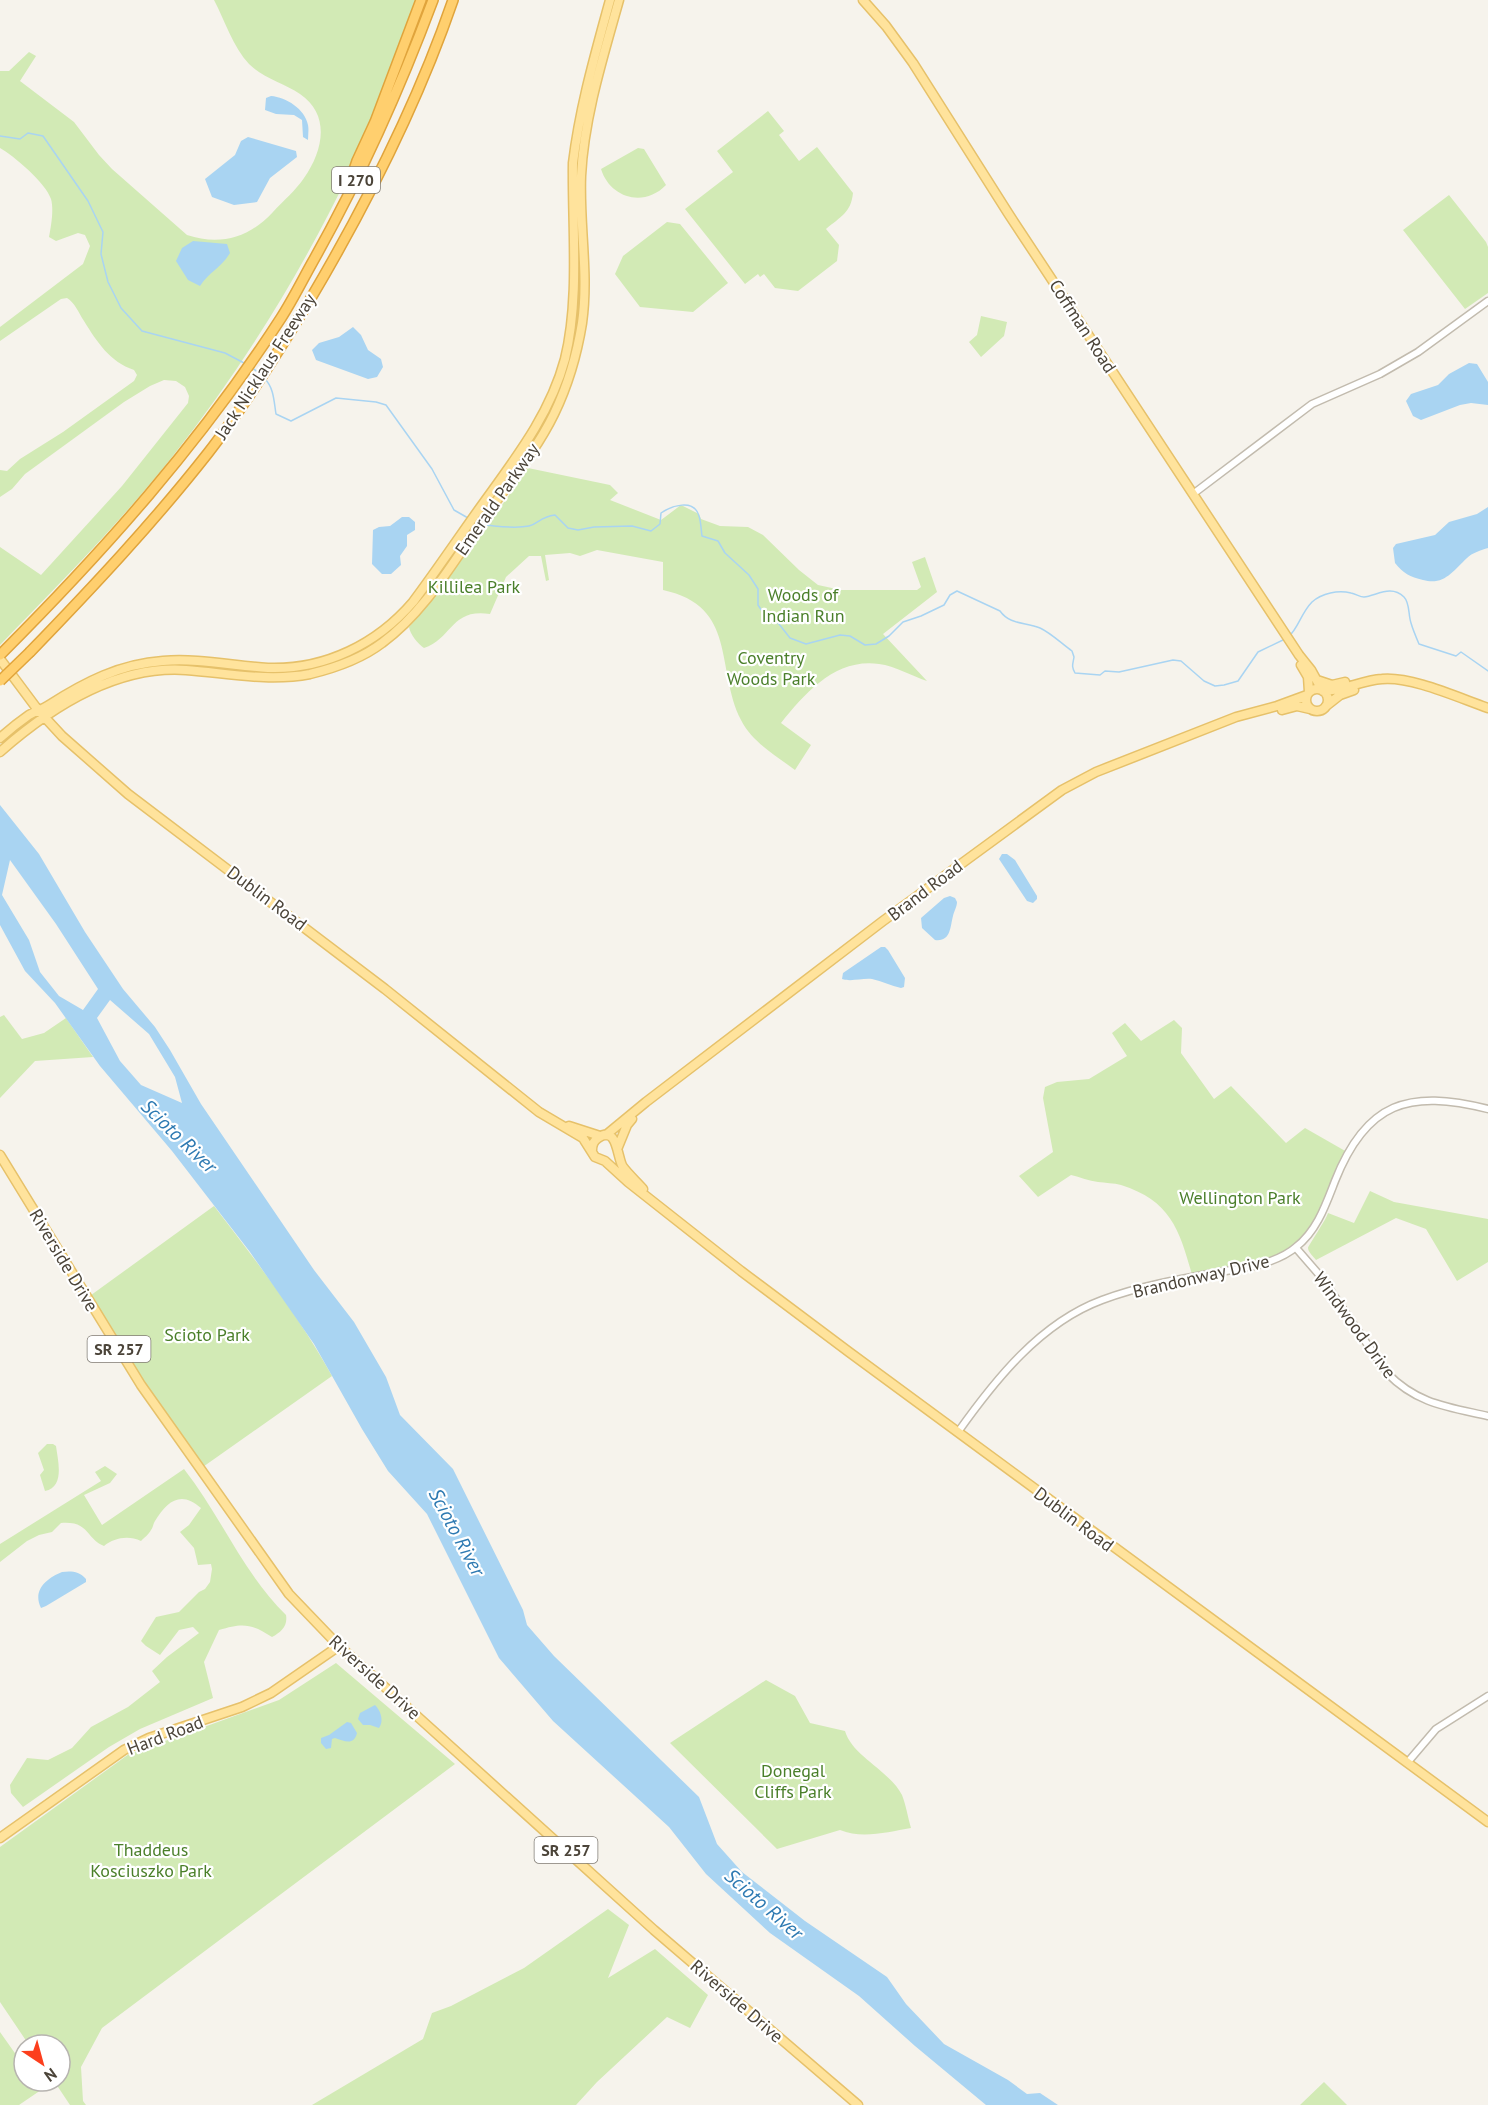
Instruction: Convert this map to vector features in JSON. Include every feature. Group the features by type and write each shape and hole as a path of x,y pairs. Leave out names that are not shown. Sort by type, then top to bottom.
{"highway":[{"path":"339,213 357,161 375,122 421,0"},
{"name":"Jack Nicklaus Freeway","path":"0,657 122,527 169,473 234,387 281,317 370,154 406,73 433,0"},
{"name":"Jack Nicklaus Freeway","path":"0,681 126,551 202,460 274,360 368,198 406,118 454,0"}],"main road":[{"name":"Emerald Parkway","path":"485,508 543,415 555,390 565,358 573,299 573,163 585,88 610,0"},
{"name":"Emerald Parkway","path":"0,752 45,718 104,683 135,674 182,669 286,677 326,670 358,658 381,644 420,608 466,535 546,427 562,396 572,369 582,322 584,294 581,174 596,85 619,0"},
{"name":"Coffman Road","path":"863,0 915,66 1008,213 1323,690"},
{"name":"Emerald Parkway","path":"0,738 38,711 102,675 147,663 182,660 286,667 339,656 375,637 402,615 466,535"},
{"name":"Coffman Road","path":"1297,652 1308,677 1308,693"},
{"name":"Dublin Road","path":"0,657 38,711 62,736 129,794 379,984 552,1120 583,1138 592,1150"},
{"path":"1419,685 1386,684 1358,688 1340,695 1320,711 1310,709 1306,704 1308,693 1315,689 1334,691 1384,678 1419,685 1488,708"},
{"path":"1317,680 1332,685 1361,679 1366,681"},
{"path":"1323,690 1327,696 1326,706"},
{"name":"Brand Road","path":"603,1136 902,907 1062,790 1096,772 1228,720 1276,706 1308,693"},
{"name":"Brand Road","path":"1228,720 1260,716 1297,706 1310,709"},
{"name":"Brand Road","path":"617,1150 627,1125 646,1102"},
{"name":"Dublin Road","path":"552,1120 603,1136"},
{"path":"603,1136 613,1138 617,1150 612,1159 604,1161 595,1157 592,1150 593,1142 603,1136"},
{"name":"Dublin Road","path":"617,1150 624,1169 664,1211"},
{"name":"Riverside Drive","path":"0,1155 141,1385 289,1594 339,1646 654,1930 858,2105"},
{"name":"Dublin Road","path":"604,1161 664,1211 778,1299 1123,1556 1488,1822"},
{"name":"Hard Road","path":"0,1838 123,1750 149,1738 242,1707 271,1693 339,1646"}],"street":[{"path":"1192,494 1312,404 1380,374 1418,352 1488,301"},
{"name":"Brandonway Drive","path":"958,1432 999,1378 1040,1338 1092,1304 1140,1289 1260,1265 1296,1248 1315,1227 1351,1146 1364,1129 1384,1113 1407,1102 1434,1100 1460,1102 1488,1109"},
{"name":"Windwood Drive","path":"1296,1248 1322,1278 1387,1373 1407,1392 1430,1402 1488,1416"},
{"path":"1407,1763 1436,1729 1488,1696"}],"green space":[{"path":"214,0 418,0 377,109 349,173 311,247 246,355 152,482 0,645 0,547 41,575 122,486 188,403 189,396 185,387 176,381 164,380 150,386 124,402 25,474 12,489 0,497 0,470 7,471 20,459 63,432 134,381 137,375 134,370 111,357 67,298 61,299 0,341 0,327 83,264 90,246 85,235 78,233 56,241 49,237 52,208 48,193 29,170 0,148 0,71 9,71 29,52 36,56 20,81 74,122 112,169 187,235 211,240 244,234 264,221 301,182 311,168 319,145 320,123 310,103 300,94 249,64 234,42"},
{"path":"768,111 784,131 779,135 799,161 817,147 853,193 847,210 826,229 839,245 837,261 798,291 775,288 764,274 760,277 758,274 745,284 685,209 733,172 717,151"},
{"path":"638,148 644,149 666,185 657,192 638,198 620,193 612,187 605,179 601,169"},
{"path":"1449,195 1488,247 1488,293 1465,309 1403,230"},
{"path":"667,222 680,224 728,283 693,312 640,307 615,274 623,256"},
{"path":"981,316 1007,322 1004,336 981,357 969,342 977,335"},
{"name":"Coventry Woods Park","path":"528,468 610,485 618,493 610,500 661,520 681,505 699,514 701,519 720,526 748,527 763,535 818,585 841,590 917,590 921,587 912,562 925,557 937,592 883,634 927,681 879,664 849,666 823,680 781,723 811,745 795,770 765,748 746,728 733,700 714,624 703,610 687,598 663,590 663,562 597,550 580,556 570,553 545,555 549,580 546,581 541,556 529,556 506,577 490,614 467,615 441,638 424,648 415,639 409,627 481,535"},
{"path":"4,1015 22,1039 44,1033 66,1018 93,1057 35,1061 0,1098 0,1017"},
{"name":"Wellington Park","path":"1174,1020 1182,1028 1181,1053 1214,1099 1231,1086 1286,1143 1305,1128 1347,1152 1327,1202 1299,1244 1274,1260 1193,1278 1178,1233 1163,1209 1152,1200 1121,1185 1071,1175 1038,1197 1019,1176 1053,1152 1043,1098 1045,1087 1057,1082 1089,1079 1127,1056 1112,1033 1125,1023 1141,1041"},
{"path":"1370,1191 1394,1202 1488,1219 1488,1262 1457,1281 1426,1229 1396,1218 1316,1260 1308,1248 1328,1213 1354,1223"},
{"name":"Scioto Park","path":"214,1206 291,1310 332,1376 200,1469 87,1298"},
{"path":"47,1444 56,1446 59,1473 55,1484 51,1489 45,1491 40,1475 44,1470 38,1453"},
{"path":"105,1466 117,1474 110,1483 84,1495 102,1525 184,1469 257,1581 286,1615 286,1622 281,1631 272,1637 258,1629 246,1626 219,1630 204,1662 213,1698 140,1729 109,1747 23,1807 11,1793 10,1785 27,1758 48,1760 72,1748 91,1727 128,1707 160,1682 152,1671 199,1633 193,1627 179,1630 160,1655 141,1641 156,1617 179,1612 210,1582 211,1564 198,1565 194,1548 180,1532 189,1525 201,1508 187,1500 175,1500 164,1508 149,1533 141,1541 121,1538 104,1546 93,1539 82,1527 61,1523 52,1532 27,1541 0,1562 0,1544 101,1481 95,1472"},
{"name":"Thaddeus Kosciuszko Park","path":"336,1663 455,1764 102,2028 81,2067 83,2101 86,2105 70,2105 62,2093 72,2093 72,2033 21,2033 0,2002 0,1847 129,1754 279,1700"},
{"name":"Donegal Cliffs Park","path":"766,1680 795,1696 810,1723 845,1731 855,1748 896,1786 902,1795 911,1828 866,1834 840,1830 777,1849 670,1743"},
{"path":"608,1909 629,1925 608,1978 655,1949 708,1995 690,2028 667,2017 597,2082 576,2105 312,2105 423,2039 432,2013 451,2006 524,1968"},
{"path":"0,2032 12,2049 12,2093 37,2093 19,2105 0,2105"},
{"path":"1324,2082 1347,2105 1300,2105"}],"water":[{"path":"271,96 289,101 299,109 308,125 308,140 303,137 302,120 294,115 276,114 265,110 266,98"},
{"path":"248,137 296,151 297,157 270,178 257,202 234,205 212,197 205,179 235,155 241,141"},
{"path":"193,241 227,244 230,253 200,286 188,280 176,261 182,248"},
{"path":"353,327 361,335 368,350 381,359 383,367 377,377 368,379 316,360 312,350 319,343 339,337"},
{"path":"1469,363 1477,364 1488,382 1488,405 1471,403 1460,405 1421,420 1413,416 1406,401 1411,394 1438,385 1449,374"},
{"path":"1488,507 1488,548 1469,556 1448,576 1437,581 1423,580 1407,574 1395,563 1393,548 1396,544 1435,535 1449,522 1477,514"},
{"path":"402,517 409,517 415,522 415,530 407,535 407,546 400,556 401,565 391,574 382,574 372,564 373,530 390,526"},
{"name":"Scioto River","path":"0,805 39,854 85,932 123,989 155,1027 201,1104 314,1270 354,1322 386,1377 400,1415 453,1469 523,1610 527,1625 554,1656 699,1797 717,1844 742,1872 805,1921 887,1977 906,2004 944,2044 1008,2080 1027,2094 1040,2093 1058,2105 986,2105 859,1996 770,1933 706,1874 669,1827 553,1721 499,1658 427,1514 388,1471 314,1344 250,1252 172,1151 100,1066 55,1003 25,971 0,925","holes":["10,860 56,924 98,989 83,1010 59,996 40,972 29,940 2,895","110,1000 149,1034 175,1077 182,1103 141,1085 120,1061 97,1018"]},
{"path":"1002,854 1007,854 1015,860 1037,896 1033,903 1027,901 999,859"},
{"path":"950,896 957,902 949,933 944,939 935,940 922,928 921,918 944,898"},
{"path":"881,947 888,950 905,978 904,987 872,979 842,979 843,973"},
{"path":"62,1572 78,1573 86,1579 86,1582 41,1608 38,1596 42,1586 46,1581"},
{"path":"375,1705 381,1716 379,1728 363,1725 358,1719 360,1713"},
{"path":"347,1722 351,1723 357,1733 354,1740 348,1742 335,1738 332,1739 331,1748 326,1749 321,1743 321,1738"}],"waterway":[{"path":"0,136 20,139 28,133 43,136 88,201 103,232 101,254 108,282 121,308 142,331 225,353 244,363"},
{"path":"251,367 259,373"},
{"path":"265,379 272,391 276,414 291,421 336,398 386,405 432,469 454,510 468,518"},
{"path":"484,525 523,527 555,515 568,528 578,530 594,527 632,526 651,531 660,524 661,513 665,510 687,505 696,510 699,516 702,536 718,541 725,553 749,575 758,589 758,605 762,611 779,624 790,638 806,644 840,635 850,636 865,645 876,644 889,636 903,622 944,605 950,595 957,591 1000,611 1008,619 1040,628 1048,633 1072,651 1075,673 1100,675 1105,671 1119,672 1173,660 1181,661 1204,681 1215,686 1224,685 1238,681 1258,652 1285,639"},
{"path":"1289,636 1308,606 1320,596 1341,592 1364,597 1394,591 1406,599 1411,623 1419,644 1456,656 1461,652 1488,671"}],"park label":[{"name":"Killilea Park","path":"474,586"},
{"name":"Woods of Indian Run","path":"803,604"}]}
